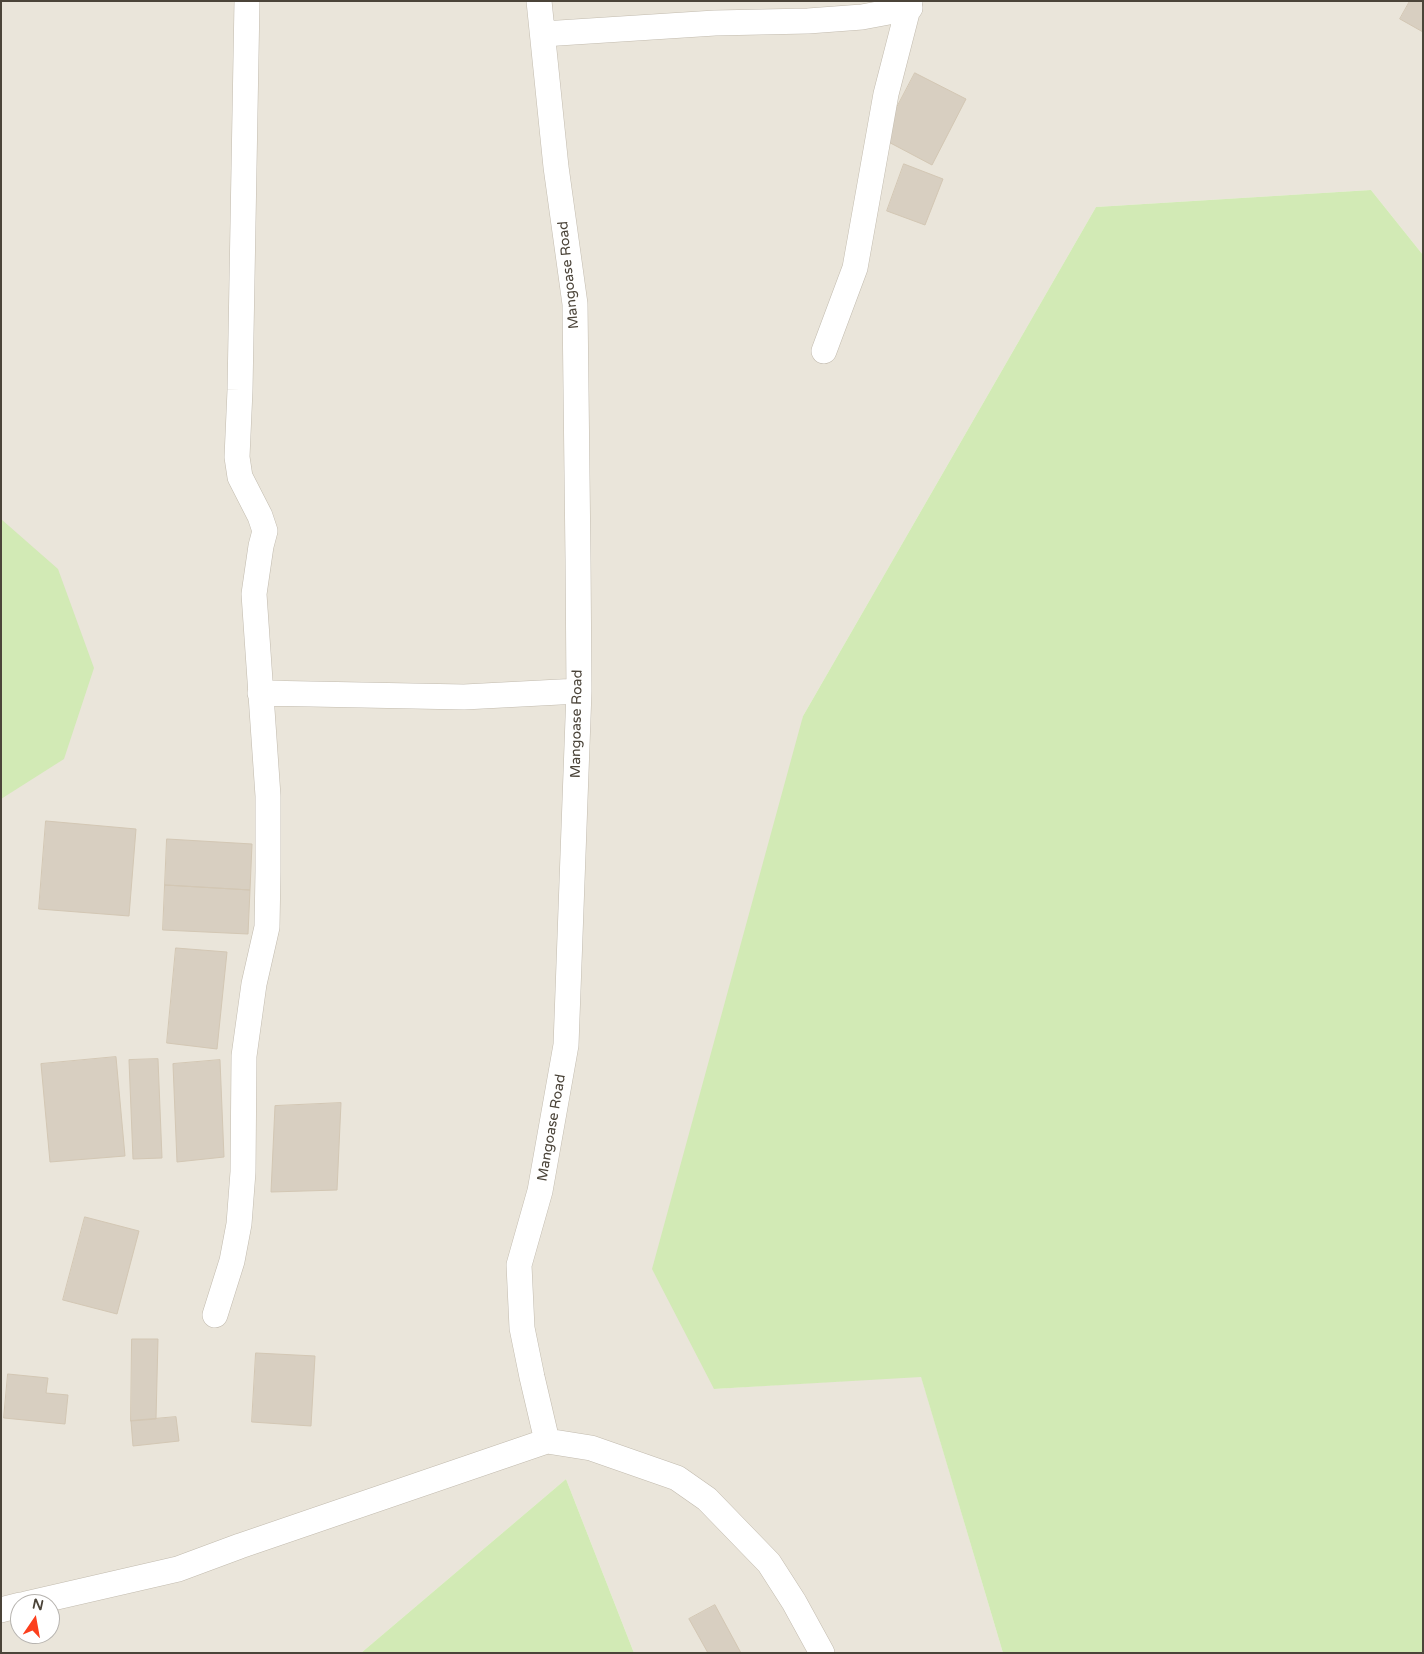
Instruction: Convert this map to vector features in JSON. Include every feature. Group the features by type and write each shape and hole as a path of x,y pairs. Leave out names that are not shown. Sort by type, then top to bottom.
{"street":[{"path":"216,1315 232,1261 239,1224 243,1172 244,1056 254,984 267,927 268,796 254,594 265,531 260,516 240,477 237,457 240,390 247,1"},
{"name":"Mangoase Road","path":"539,1 544,34 556,167 575,304 579,691 566,1045 540,1192 519,1265 522,1328 548,1441"},
{"path":"544,34 715,23 808,21 862,17 910,5 886,94 854,268 824,351"},
{"path":"260,693 464,697 579,691"},
{"path":"60,1596 178,1568 548,1441 591,1448 677,1478 707,1499 769,1563 794,1602 822,1653"}],"shaded area":[{"path":"1,1 1423,1 1423,255 1371,190 1096,207 803,716 714,1389 921,1376 1003,1653 634,1653 566,1479 361,1653 1,1653"}],"green space":[{"path":"1371,190 1423,255 1423,1653 1003,1653 921,1377 714,1389 652,1269 803,716 1096,207"},
{"path":"1,519 58,569 94,668 64,759 1,799"},
{"path":"566,1479 634,1653 361,1653"}],"building":[{"path":"1410,1 1423,1 1423,32 1400,19"},
{"path":"915,73 966,99 932,165 881,138"},
{"path":"904,164 943,179 925,225 887,211"},
{"path":"46,821 136,829 129,916 39,909"},
{"path":"167,839 252,844 250,890 165,885"},
{"path":"165,885 250,890 248,934 163,930"},
{"path":"176,948 227,952 217,1049 167,1043"},
{"path":"116,1057 125,1156 50,1162 41,1064"},
{"path":"158,1059 162,1158 133,1159 129,1060"},
{"path":"220,1060 224,1157 177,1162 173,1064"},
{"path":"341,1103 337,1190 271,1192 275,1106"},
{"path":"85,1217 139,1231 117,1314 63,1300"},
{"path":"132,1339 158,1339 156,1419 131,1421"},
{"path":"256,1353 315,1356 311,1426 252,1422"},
{"path":"8,1374 48,1378 46,1393 68,1395 65,1424 4,1418"},
{"path":"176,1417 179,1441 133,1446 131,1421"},
{"path":"715,1605 741,1653 708,1653 689,1619"}]}
